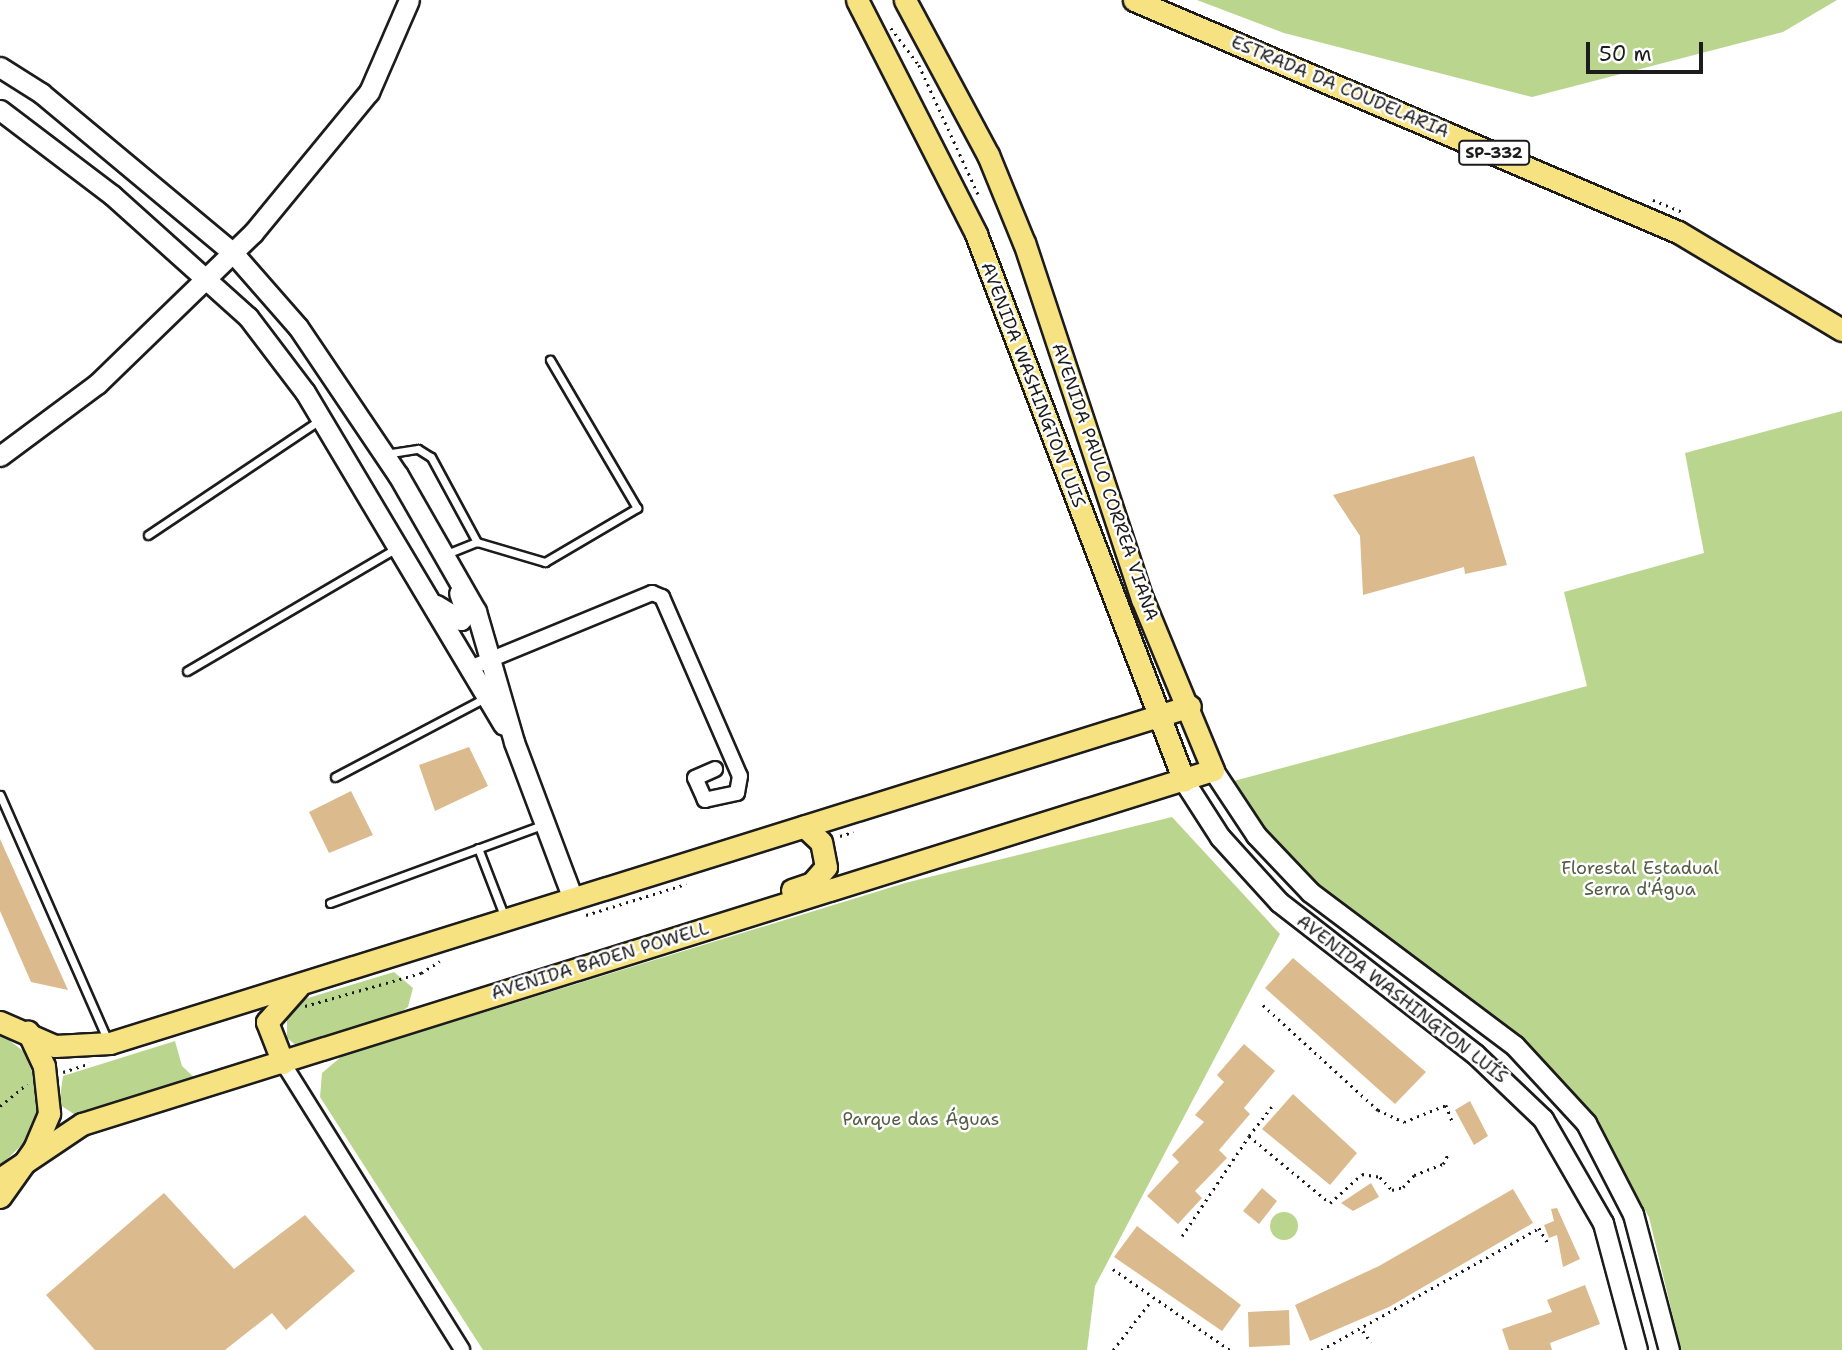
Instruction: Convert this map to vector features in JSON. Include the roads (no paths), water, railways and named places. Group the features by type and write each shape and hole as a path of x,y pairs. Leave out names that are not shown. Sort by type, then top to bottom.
{"main road":[{"name":"AVENIDA WASHINGTON LUIS","path":"857,0 976,234 1157,716 1184,781"},
{"name":"AVENIDA PAULO CORREA VIANA","path":"905,0 988,155 1024,243 1142,599 1190,706 1213,770"},
{"name":"ESTRADA DA COUDELARIA","path":"1134,0 1678,232 1842,330"},
{"path":"0,1022 78,1049 106,1051 302,983 506,922 574,909 804,826 1190,706"},
{"name":"AVENIDA BADEN POWELL","path":"0,1178 82,1124 1213,770"},
{"path":"697,931 812,883 826,867 821,842 804,826"},
{"path":"283,1063 267,1032 270,1016 302,983"},
{"path":"0,1014 30,1033 47,1078 49,1113 21,1166 0,1197"}],"street":[{"path":"0,456 97,384 234,254 369,92 408,0"},
{"path":"0,67 41,93 234,254 298,327 384,454 444,555 493,659 494,693 545,824 574,909"},
{"path":"0,110 112,195 248,317 321,419 401,546 424,591 470,668 494,693"},
{"path":"424,591 444,615 465,617 444,555"},
{"path":"470,668 641,597 662,597 740,776 737,793 705,800 695,778 715,769"},
{"name":"AVENIDA PAULO CORREA VIANA","path":"1213,770 1256,835 1310,892 1515,1046 1586,1123 1633,1213 1669,1350"},
{"name":"AVENIDA WASHINGTON LUÍS","path":"1184,781 1220,837 1279,902 1475,1054 1543,1119 1603,1223 1637,1350"},
{"path":"283,1063 462,1350"}],"lane":[{"path":"444,555 477,542 545,562 637,508 550,360"},
{"path":"148,536 321,419"},
{"path":"384,454 418,449 430,457 477,542"},
{"path":"187,671 401,546"},
{"path":"335,777 494,693"},
{"path":"0,795 106,1051"},
{"path":"330,903 545,824"},
{"path":"478,848 506,922"}],"park label":[{"name":"Florestal Estadual Serra d'Água","path":"1640,879"},
{"name":"Parque das Águas","path":"921,1119"}]}
